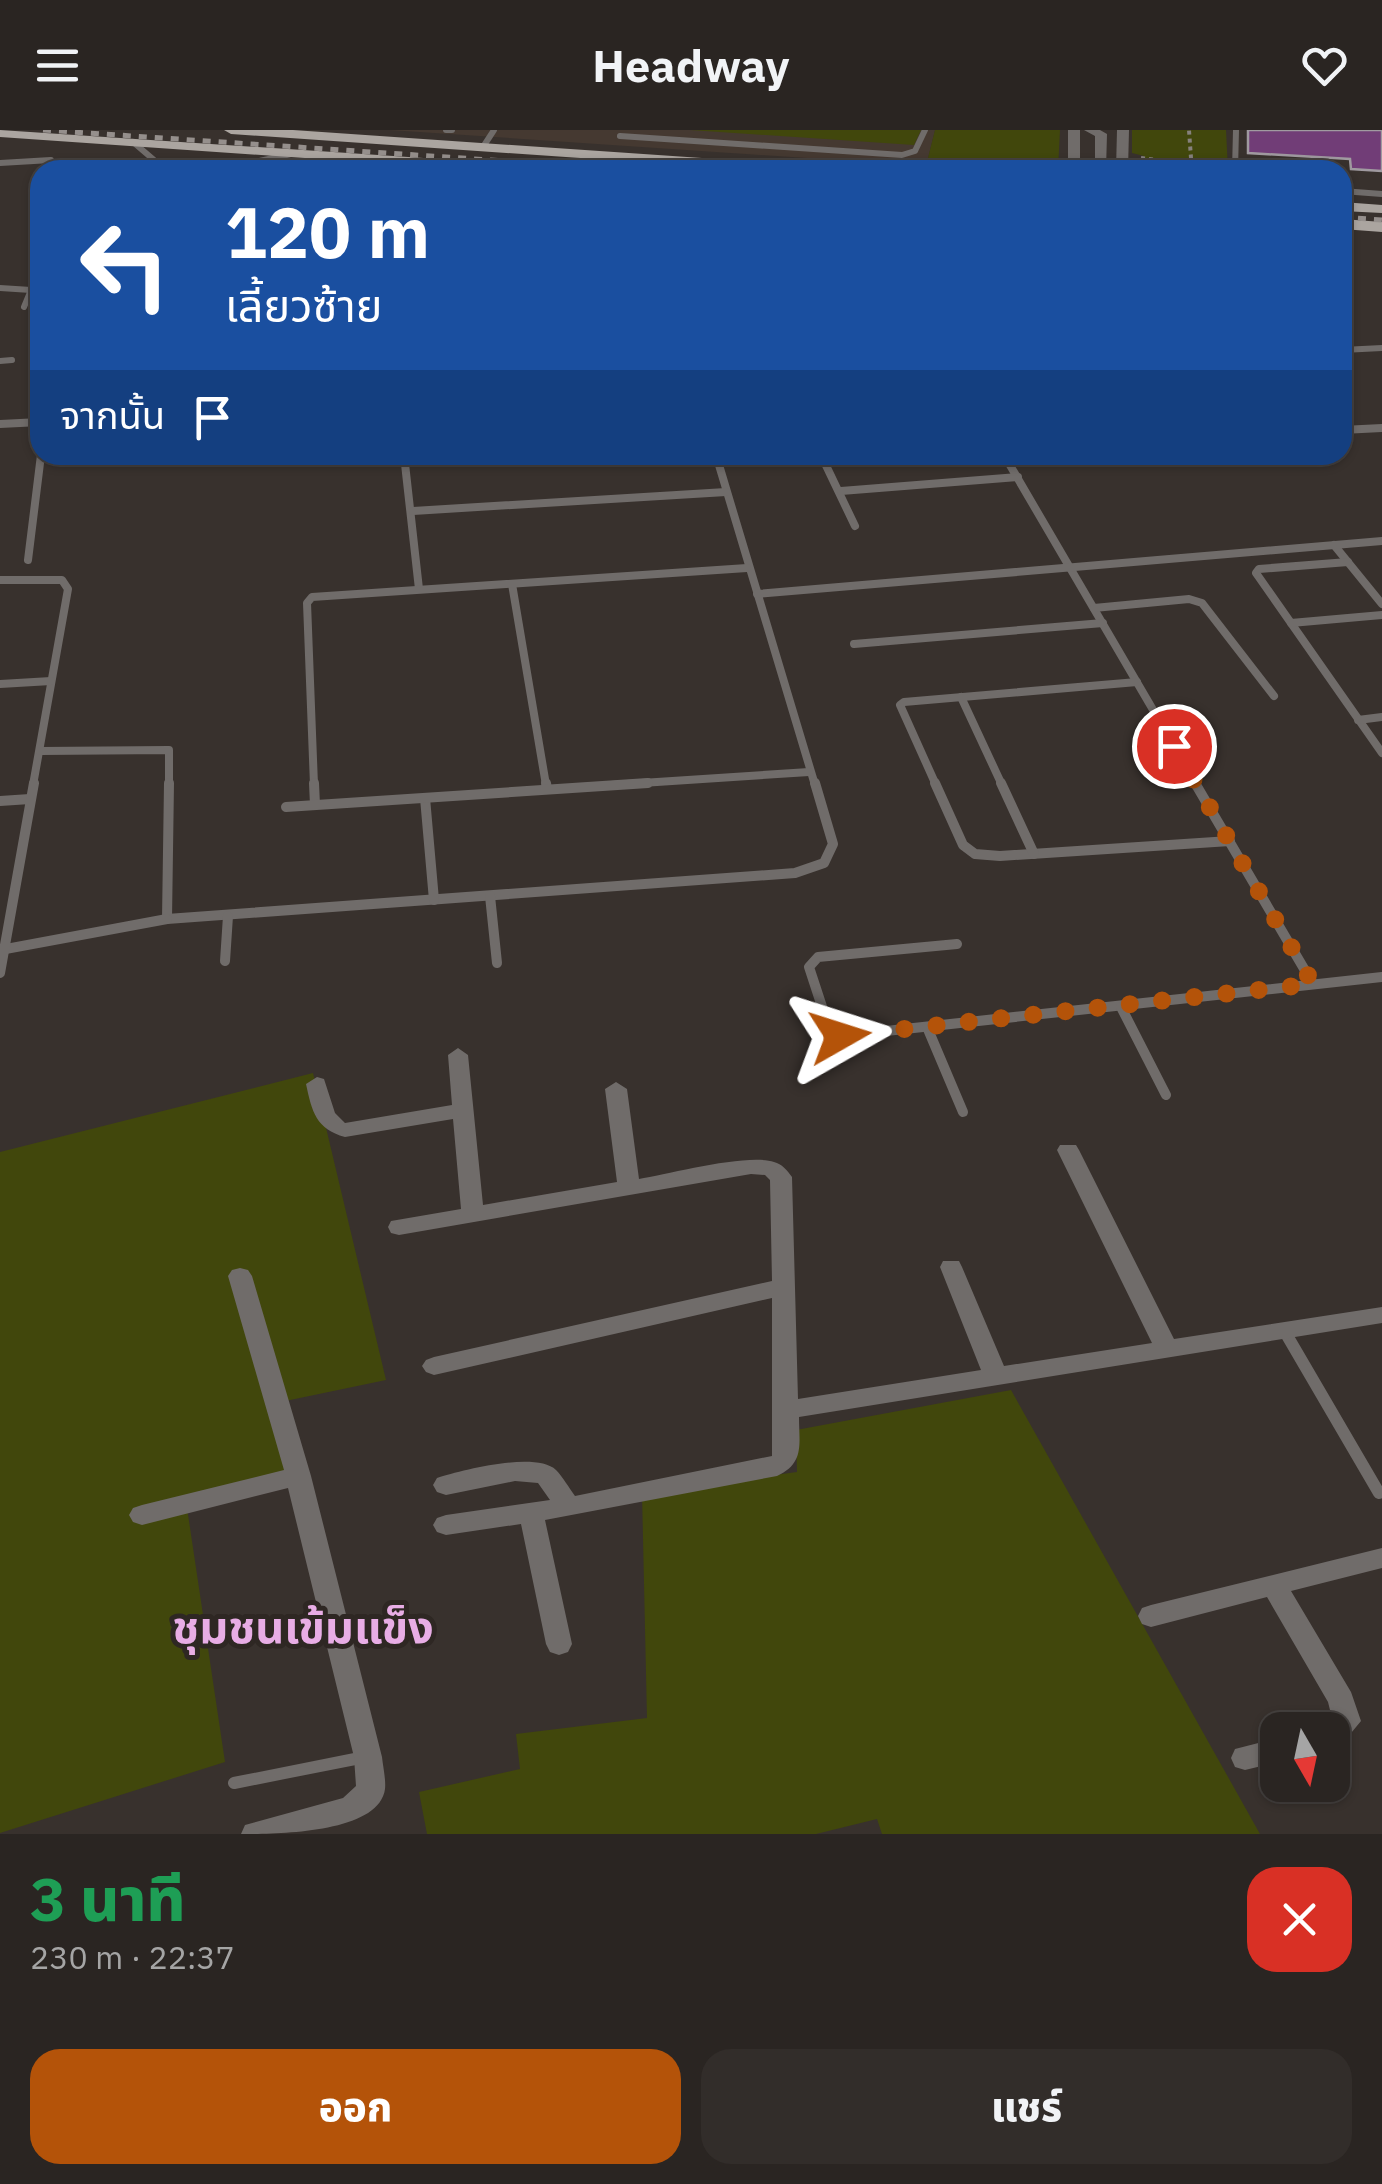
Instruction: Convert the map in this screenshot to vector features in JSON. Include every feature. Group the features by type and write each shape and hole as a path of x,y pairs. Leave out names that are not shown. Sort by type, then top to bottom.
{"main road":[{"path":"230,130 684,160"},
{"path":"0,134 358,160"},
{"path":"305,154 337,145 323,137"},
{"path":"383,160 383,149 419,143"},
{"path":"1352,205 1377,201"},
{"path":"1352,225 1382,227"}],"street":[{"path":"1068,160 1074,130"},
{"path":"1090,130 1101,134 1100,160"},
{"path":"1122,160 1123,130"},
{"path":"458,1055 460,1110 473,1214"},
{"path":"317,1084 325,1121 332,1128 344,1130 460,1110"},
{"path":"616,1089 629,1188"},
{"path":"1068,1150 1166,1347"},
{"path":"399,1227 751,1166 770,1168 781,1178 787,1448 783,1462 569,1507 446,1525"},
{"path":"951,1266 996,1376"},
{"path":"240,1276 298,1476 368,1757 371,1790 352,1808 255,1834"},
{"path":"434,1366 782,1287"},
{"path":"784,1410 1382,1314"},
{"path":"446,1485 514,1471 545,1474 569,1507"},
{"path":"142,1515 298,1476"},
{"path":"531,1513 559,1644"},
{"path":"1151,1616 1382,1558"},
{"path":"1274,1586 1345,1712"},
{"path":"1245,1758 1260,1754"}],"lane":[{"path":"483,148 494,130"},
{"path":"609,156 621,133 902,154 915,150 926,130"},
{"path":"1235,160 1236,130"},
{"path":"132,142 154,160"},
{"path":"268,160 305,154"},
{"path":"0,163 30,161"},
{"path":"1352,194 1377,201"},
{"path":"0,288 30,290"},
{"path":"24,307 30,292"},
{"path":"1352,350 1382,348"},
{"path":"0,360 12,360"},
{"path":"0,424 30,422"},
{"path":"1352,430 1382,428"},
{"path":"28,560 41,465"},
{"path":"406,465 420,589"},
{"path":"2,950 166,920 796,873 824,863 833,844 719,465"},
{"path":"827,465 855,526"},
{"path":"1010,465 1313,984"},
{"path":"841,491 1018,478"},
{"path":"413,511 726,492"},
{"path":"758,594 1381,542"},
{"path":"1334,545 1382,604"},
{"path":"1348,562 1259,568 1256,573 1382,753"},
{"path":"315,805 307,603 321,594 747,568"},
{"path":"0,580 47,577 62,580 68,589 0,973"},
{"path":"512,584 547,789"},
{"path":"1094,608 1189,599 1202,604 1211,610 1274,696"},
{"path":"1291,623 1382,614"},
{"path":"854,644 1102,623"},
{"path":"0,684 52,681"},
{"path":"1137,682 904,702 900,706 963,845 975,854 1034,854 1230,841"},
{"path":"961,697 1034,854"},
{"path":"1358,720 1382,717"},
{"path":"40,750 169,750 166,920"},
{"path":"286,807 809,772"},
{"path":"425,798 434,900"},
{"path":"0,801 30,799"},
{"path":"490,896 497,963"},
{"path":"225,961 228,916"},
{"path":"957,944 818,956 809,967 828,1028 840,1036 1382,978"},
{"path":"1121,1007 1166,1096"},
{"path":"928,1027 963,1112"},
{"path":"1285,1332 1379,1494"},
{"path":"234,1784 368,1757"}],"path":[{"path":"1189,130 1189,160"},
{"path":"1138,158 1151,160"}],"shaded area":[{"path":"389,130 935,130 928,160 836,160"}],"green space":[{"path":"690,130 921,130 914,145"},
{"path":"935,130 1060,130 1058,160 928,160"},
{"path":"1132,130 1226,130 1228,160 1145,160 1144,156 1132,153"},
{"path":"313,1073 386,1380 271,1404 290,1477 186,1501 225,1762 0,1833 0,1152"},
{"path":"1011,1390 1260,1834 882,1834 877,1819 816,1834 427,1834 419,1792 520,1769 516,1734 647,1718 642,1493 797,1472 796,1430"}],"building":[{"path":"1248,130 1382,130 1382,171 1352,169 1350,159 1248,153"}],"railway":[{"path":"43,130 491,160"},
{"path":"1352,218 1382,220"}],"district":[{"name":"ชุมชนเข้มแข็ง","path":"303,1626"}],"route":[{"path":"840,1036 1313,984 1174,746"}]}
